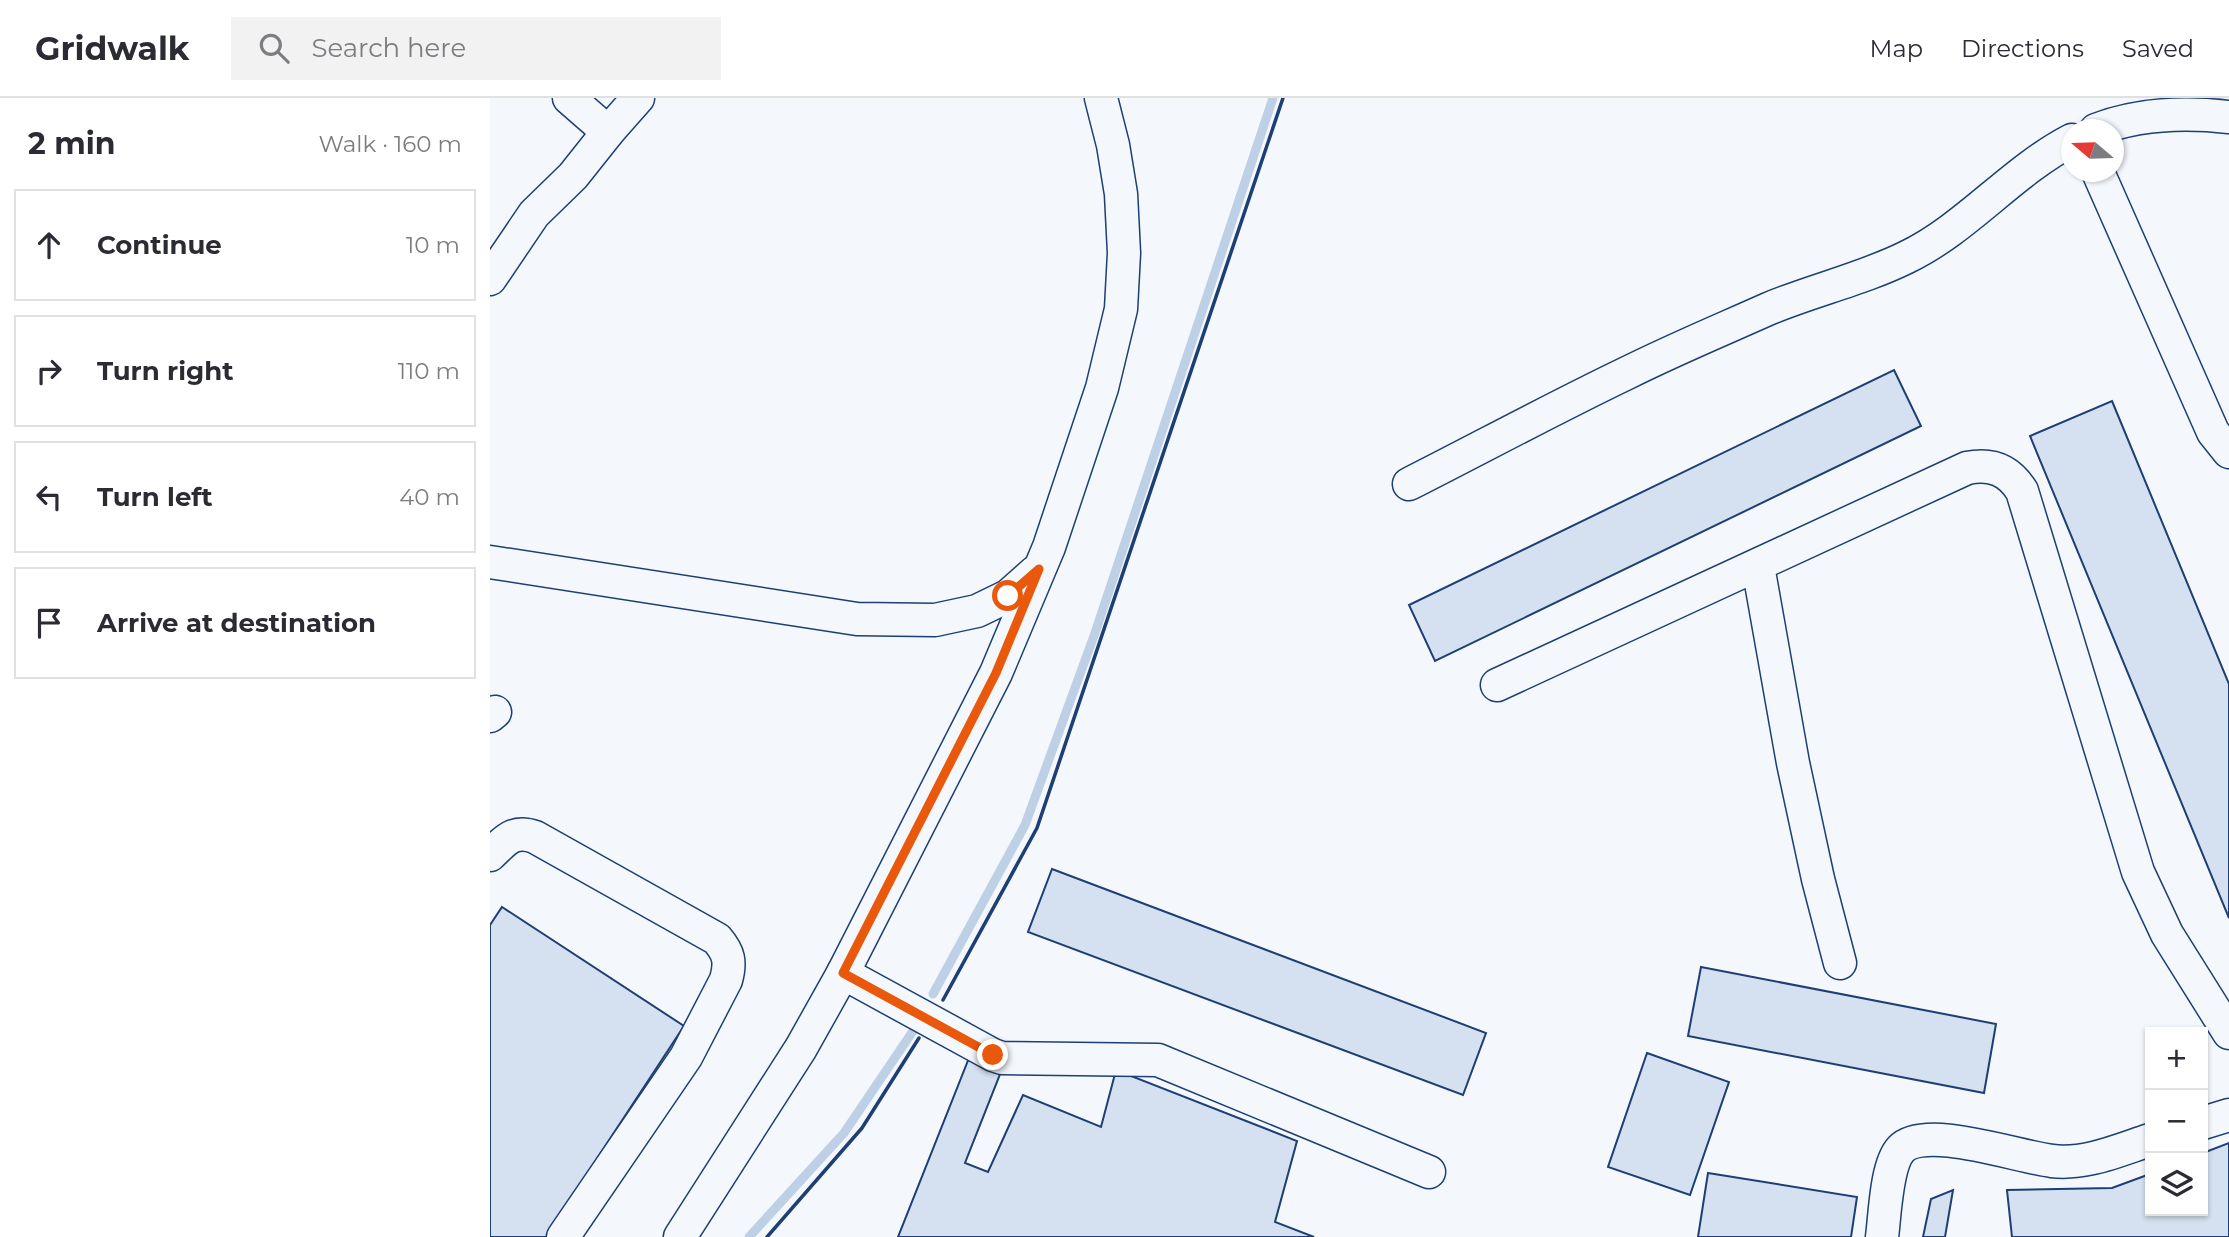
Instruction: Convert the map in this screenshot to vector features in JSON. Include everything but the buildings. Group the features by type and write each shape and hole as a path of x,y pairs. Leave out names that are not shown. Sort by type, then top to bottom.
{"street":[{"path":"569,98 608,132"},
{"path":"490,279 534,214 573,176 638,98"},
{"path":"680,1237 801,1048 843,973 996,673 1049,547 1102,388 1121,309 1125,253 1122,204 1114,145 1101,98"},
{"path":"2124,121 2187,113 2229,117"},
{"path":"1409,484 1629,372 1770,308 1909,257 1962,222 1985,201 2061,145"},
{"path":"2102,182 2213,432 2229,452"},
{"path":"1497,685 1967,468 1984,465 1999,469 2017,482 2022,491 2138,872 2166,934 2229,1033"},
{"path":"490,562 857,619 935,620 977,611 1008,596 1039,569"},
{"path":"1758,566 1796,775 1818,879 1840,964"},
{"path":"490,855 506,839 524,833 535,837 717,939 729,957 726,980 686,1057 563,1237"},
{"path":"843,973 993,1055 1002,1058 1158,1060 1429,1172"},
{"path":"2208,1121 2229,1115"},
{"path":"1882,1237 1890,1174 1899,1150 1910,1142 1938,1139 2062,1161 2088,1159 2145,1142"}],"waterway":[{"path":"933,994 1025,825 1095,633 1273,98"},
{"path":"749,1237 844,1133 913,1031"}],"wall":[{"path":"943,1000 1037,828 1283,98"},
{"path":"767,1237 862,1128 919,1038"}],"route":[{"path":"993,1055 843,973 996,673 1039,569 1008,596"}]}
